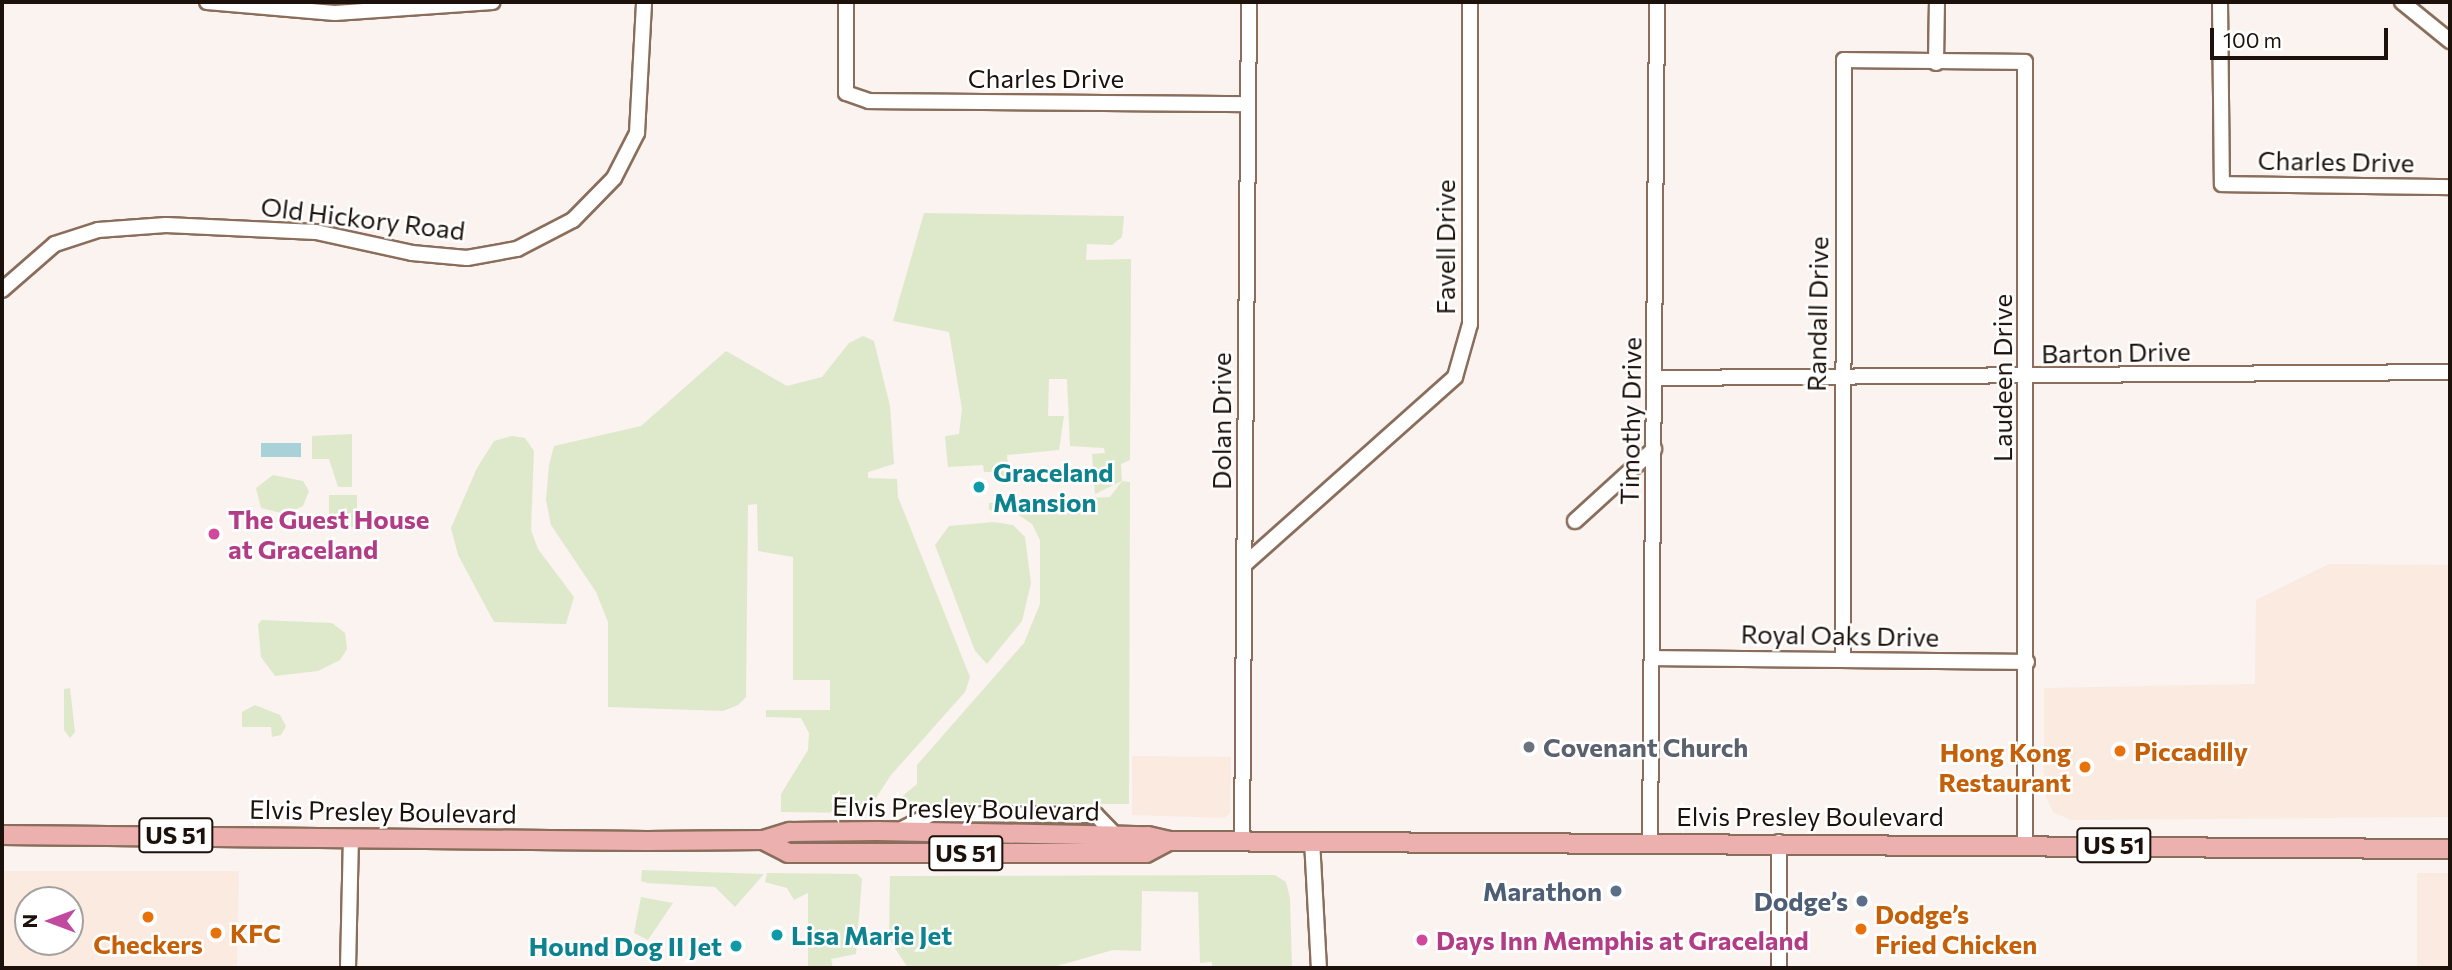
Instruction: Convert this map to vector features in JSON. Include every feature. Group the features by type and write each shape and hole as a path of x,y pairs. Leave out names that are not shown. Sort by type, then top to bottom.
{"main road":[{"name":"Elvis Presley Boulevard","path":"2,835 763,840 790,832 898,831 905,835 1116,836 1169,841 1779,842 2450,849"},
{"name":"Elvis Presley Boulevard","path":"763,840 788,853 1146,853 1169,841"}],"street":[{"path":"206,2 335,13 432,4 493,2"},
{"name":"Old Hickory Road","path":"2,290 55,244 98,230 166,225 316,232 412,253 467,258 517,249 573,220 614,178 637,133 644,2"},
{"name":"Charles Drive","path":"846,2 846,93 869,101 1248,104"},
{"name":"Dolan Drive","path":"1242,840 1249,2"},
{"name":"Favell Drive","path":"1245,564 1455,377 1470,324 1470,2"},
{"name":"Timothy Drive","path":"1650,842 1656,378 1657,2"},
{"path":"1936,63 1937,2"},
{"name":"Charles Drive","path":"2220,2 2222,184 2450,187"},
{"path":"2402,2 2450,41"},
{"name":"Randall Drive","path":"1843,660 1841,380 1844,60 1936,63"},
{"name":"Laudeen Drive","path":"1936,63 2025,62 2025,844"},
{"name":"Barton Drive","path":"1656,378 1841,380 2450,372"},
{"path":"1576,521 1654,449"},
{"name":"Royal Oaks Drive","path":"1653,658 2027,662"},
{"path":"348,968 351,838"},
{"path":"1312,840 1319,968"},
{"path":"1779,842 1779,968"}],"shaded area":[{"path":"2329,564 2450,565 2450,817 2071,820 2053,812 2044,793 2044,688 2255,684 2256,600"},
{"path":"1132,756 1231,757 1230,813 1225,818 1132,815"},
{"path":"2,871 239,871 237,968 2,968"},
{"path":"2417,873 2450,873 2450,968 2417,968"}],"green space":[{"path":"924,213 1124,216 1122,237 1112,245 1087,244 1086,260 1131,259 1130,460 1121,464 1122,481 1095,494 1092,454 1105,453 1104,448 1070,446 1067,379 1049,379 1048,416 1064,416 1059,450 1007,455 1009,478 995,480 994,472 984,472 983,465 948,467 945,436 959,434 962,409 949,332 893,321"},
{"path":"863,336 874,341 890,406 894,464 868,472 868,478 897,479 898,497 970,677 965,692 891,775 872,804 863,805 863,813 781,812 781,794 808,750 809,733 801,718 766,717 766,710 830,710 830,680 793,680 793,557 758,551 757,504 748,505 746,697 738,705 723,711 608,707 608,622 596,592 551,525 546,500 549,465 554,446 641,426 726,351 787,386 822,377 849,343"},
{"path":"352,434 352,487 338,487 329,459 312,459 312,436"},
{"path":"512,436 525,438 534,451 531,530 538,549 574,597 566,624 494,622 458,555 451,528 477,468 494,441"},
{"path":"273,475 303,481 309,491 303,506 285,514 261,508 256,488"},
{"path":"1122,481 1130,482 1129,804 893,804 917,784 917,765 1024,643 1040,604 1040,540 1032,524 1014,512 989,510 989,503 1110,497"},
{"path":"329,495 357,495 357,527 329,527"},
{"path":"994,522 1013,525 1025,537 1031,583 1022,621 987,664 975,651 935,545 949,526"},
{"path":"262,620 332,623 345,633 347,649 340,660 318,671 275,676 261,657 258,624"},
{"path":"70,688 75,732 70,738 64,730 64,689"},
{"path":"255,705 280,715 286,726 281,735 272,737 271,727 242,727 242,712"},
{"path":"642,870 764,874 735,907 715,887 647,883 641,881"},
{"path":"767,873 857,874 862,879 856,954 831,959 833,968 808,968 808,893 794,900 787,888 765,882"},
{"path":"1275,875 1286,882 1290,898 1292,968 1212,968 1212,962 1200,963 1198,892 1142,891 1141,951 1113,950 1050,968 908,968 889,939 890,876"},
{"path":"641,897 673,903 648,940 634,933"}],"water":[{"path":"261,443 301,443 301,457 261,457"}],"place":[{"name":"Graceland Mansion","path":"979,487"},
{"name":"The Guest House at Graceland","path":"214,534"},
{"name":"Covenant Church","path":"1529,747"},
{"name":"Piccadilly","path":"2120,751"},
{"name":"Hong Kong Restaurant","path":"2085,767"},
{"name":"Marathon","path":"1616,891"},
{"name":"Dodge’s","path":"1862,901"},
{"name":"Checkers","path":"148,917"},
{"name":"Dodge’s Fried Chicken","path":"1861,929"},
{"name":"KFC","path":"216,933"},
{"name":"Lisa Marie Jet","path":"777,935"},
{"name":"Days Inn Memphis at Graceland","path":"1422,940"},
{"name":"Hound Dog II Jet","path":"736,946"}]}
